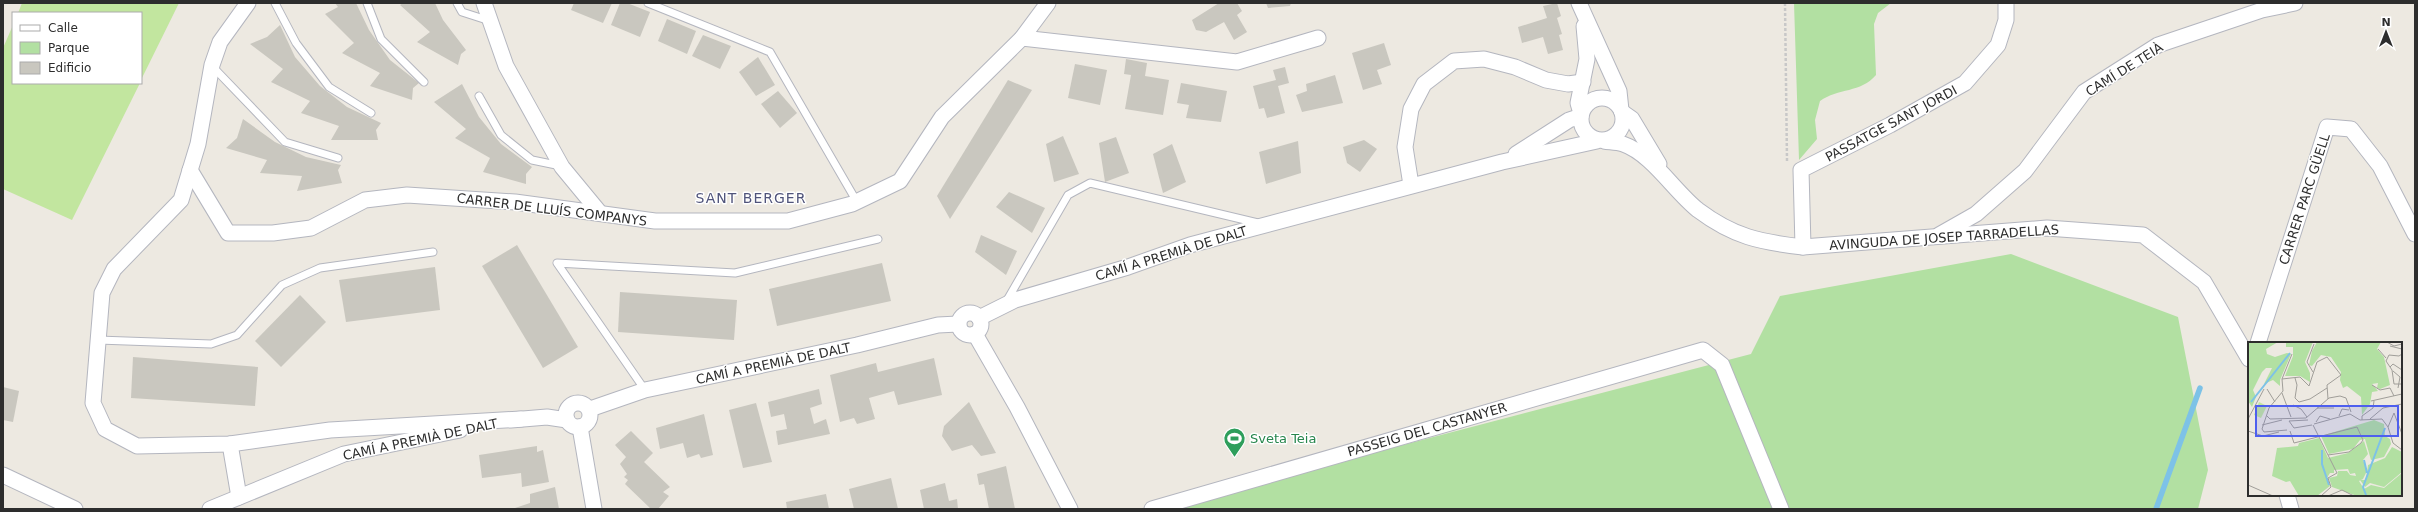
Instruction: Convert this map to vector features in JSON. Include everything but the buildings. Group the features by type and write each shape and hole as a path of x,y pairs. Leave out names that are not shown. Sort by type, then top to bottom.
{"street":[{"path":"248,3 220,42 212,66 198,144 181,200 114,269 102,293 93,403 105,429 137,446 230,444 330,430 521,419"},
{"path":"484,3 506,66 562,167 600,213"},
{"name":"CARRER DE LLUÍS COMPANYS","path":"190,170 228,232 273,233 311,228 365,200 407,195 515,202 655,221 788,221 856,202 900,181 942,117 1022,38 1048,3"},
{"name":"PASSATGE SANT JORDI","path":"1801,170 1890,125 1965,83 1998,45 2006,20 2006,3"},
{"name":"CAMÍ DE TEIÀ","path":"1935,237 1976,214 2025,172 2084,92 2158,45 2262,10 2295,3"},
{"path":"1579,4 1619,91 1623,124 1620,130 1611,139 1601,141 1585,133 1581,127 1581,114 1578,102 1587,59 1586,40 1579,4"},
{"path":"1022,38 1237,62 1318,38"},
{"path":"1411,186 1405,147 1411,109 1424,84 1454,61 1484,59 1515,67 1546,80 1568,84 1583,82"},
{"path":"1581,114 1590,101 1604,98 1617,104 1621,111"},
{"name":"CAMÍ A PREMIÀ DE DALT","path":"1621,111 1632,119 1671,182"},
{"name":"CAMÍ A PREMIÀ DE DALT","path":"1502,162 1541,140 1569,120 1581,114"},
{"name":"CARRER PARC GÜELL","path":"2258,342 2327,127 2351,129 2380,166 2415,234"},
{"name":"CAMÍ A PREMIÀ DE DALT","path":"979,318 1015,300 1128,267 1190,245 1502,162 1601,141 1623,144 1640,154 1671,182 1697,210 1718,224 1743,237 1772,243 1810,246"},
{"path":"1801,170 1810,246"},
{"name":"AVINGUDA DE JOSEP TARRADELLAS","path":"1810,246 2047,228 2143,235 2204,282 2248,357"},
{"path":"967,313 973,313 979,318 980,328 975,334 964,334 958,324 961,317 967,313"},
{"name":"CAMÍ A PREMIÀ DE DALT","path":"590,409 645,390 856,345 938,325 958,324"},
{"path":"975,334 1017,408 1070,509"},
{"name":"PASSEIG DEL CASTANYER","path":"1152,509 1703,350 1722,364 1781,509"},
{"path":"573,423 588,423 591,418 590,409 584,403 573,403 567,409 573,423 594,509"},
{"name":"CAMÍ A PREMIÀ DE DALT","path":"210,509 344,454 521,419 547,417 573,423"},
{"path":"230,444 239,497"},
{"path":"3,475 75,509"},
{"path":"2286,496 2291,509"}],"lane":[{"path":"275,3 296,43 329,87 371,113"},
{"path":"367,3 381,39 424,82"},
{"path":"457,3 462,12 490,21"},
{"path":"648,3 770,52 856,202"},
{"path":"212,66 285,142 338,158"},
{"path":"479,96 501,135 532,160 562,167"},
{"path":"1004,306 1068,195 1090,183 1264,225"},
{"path":"645,390 557,263 735,272 878,239"},
{"path":"98,340 211,344 237,335 282,285 320,268 433,252"}],"path":[{"path":"1785,3 1787,160 1801,170"}],"green space":[{"path":"22,3 179,3 142,78 142,12 18,12"},
{"path":"1794,3 1891,3 1878,13 1874,24 1876,75 1863,85 1834,94 1820,101 1815,120 1817,139 1799,160"},
{"path":"12,27 12,84 140,84 72,220 3,189 3,48"},
{"path":"2011,254 2178,317 2208,470 2198,509 1158,509 1751,354 1780,296"}],"waterway":[{"path":"2156,509 2200,388"}],"place":[{"name":"Sveta Teia","path":"1235,458"}],"district":[{"name":"SANT BERGER","path":"751,198"}]}
